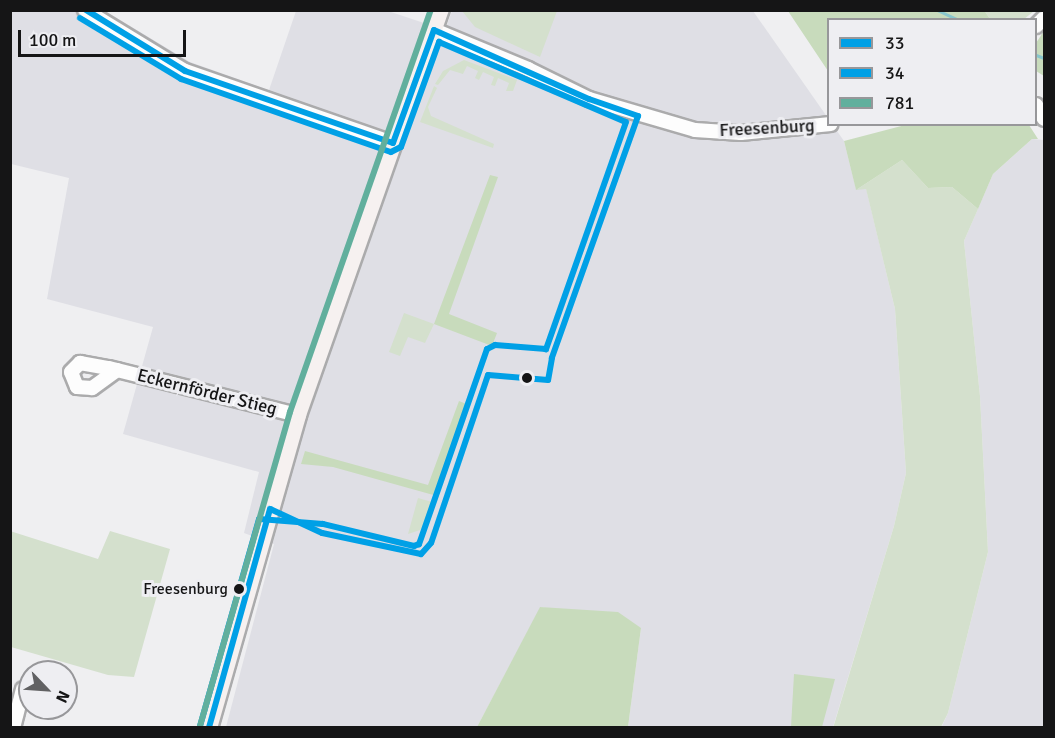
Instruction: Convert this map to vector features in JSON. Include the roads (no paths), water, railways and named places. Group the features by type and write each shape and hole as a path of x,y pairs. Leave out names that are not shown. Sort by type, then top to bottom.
{"main road":[{"path":"209,728 298,415 441,10"}],"street":[{"path":"85,10 185,71 393,143"},
{"name":"Freesenburg","path":"434,30 528,69 589,99 672,124 741,133 827,124"},
{"name":"Eckernförder Stieg","path":"117,370 298,415"},
{"path":"14,728 18,711"}],"waterway":[{"path":"937,10 954,18"},
{"path":"1037,55 1044,58"}],"place":[{"name":"Freesenburg","path":"239,589"}]}
